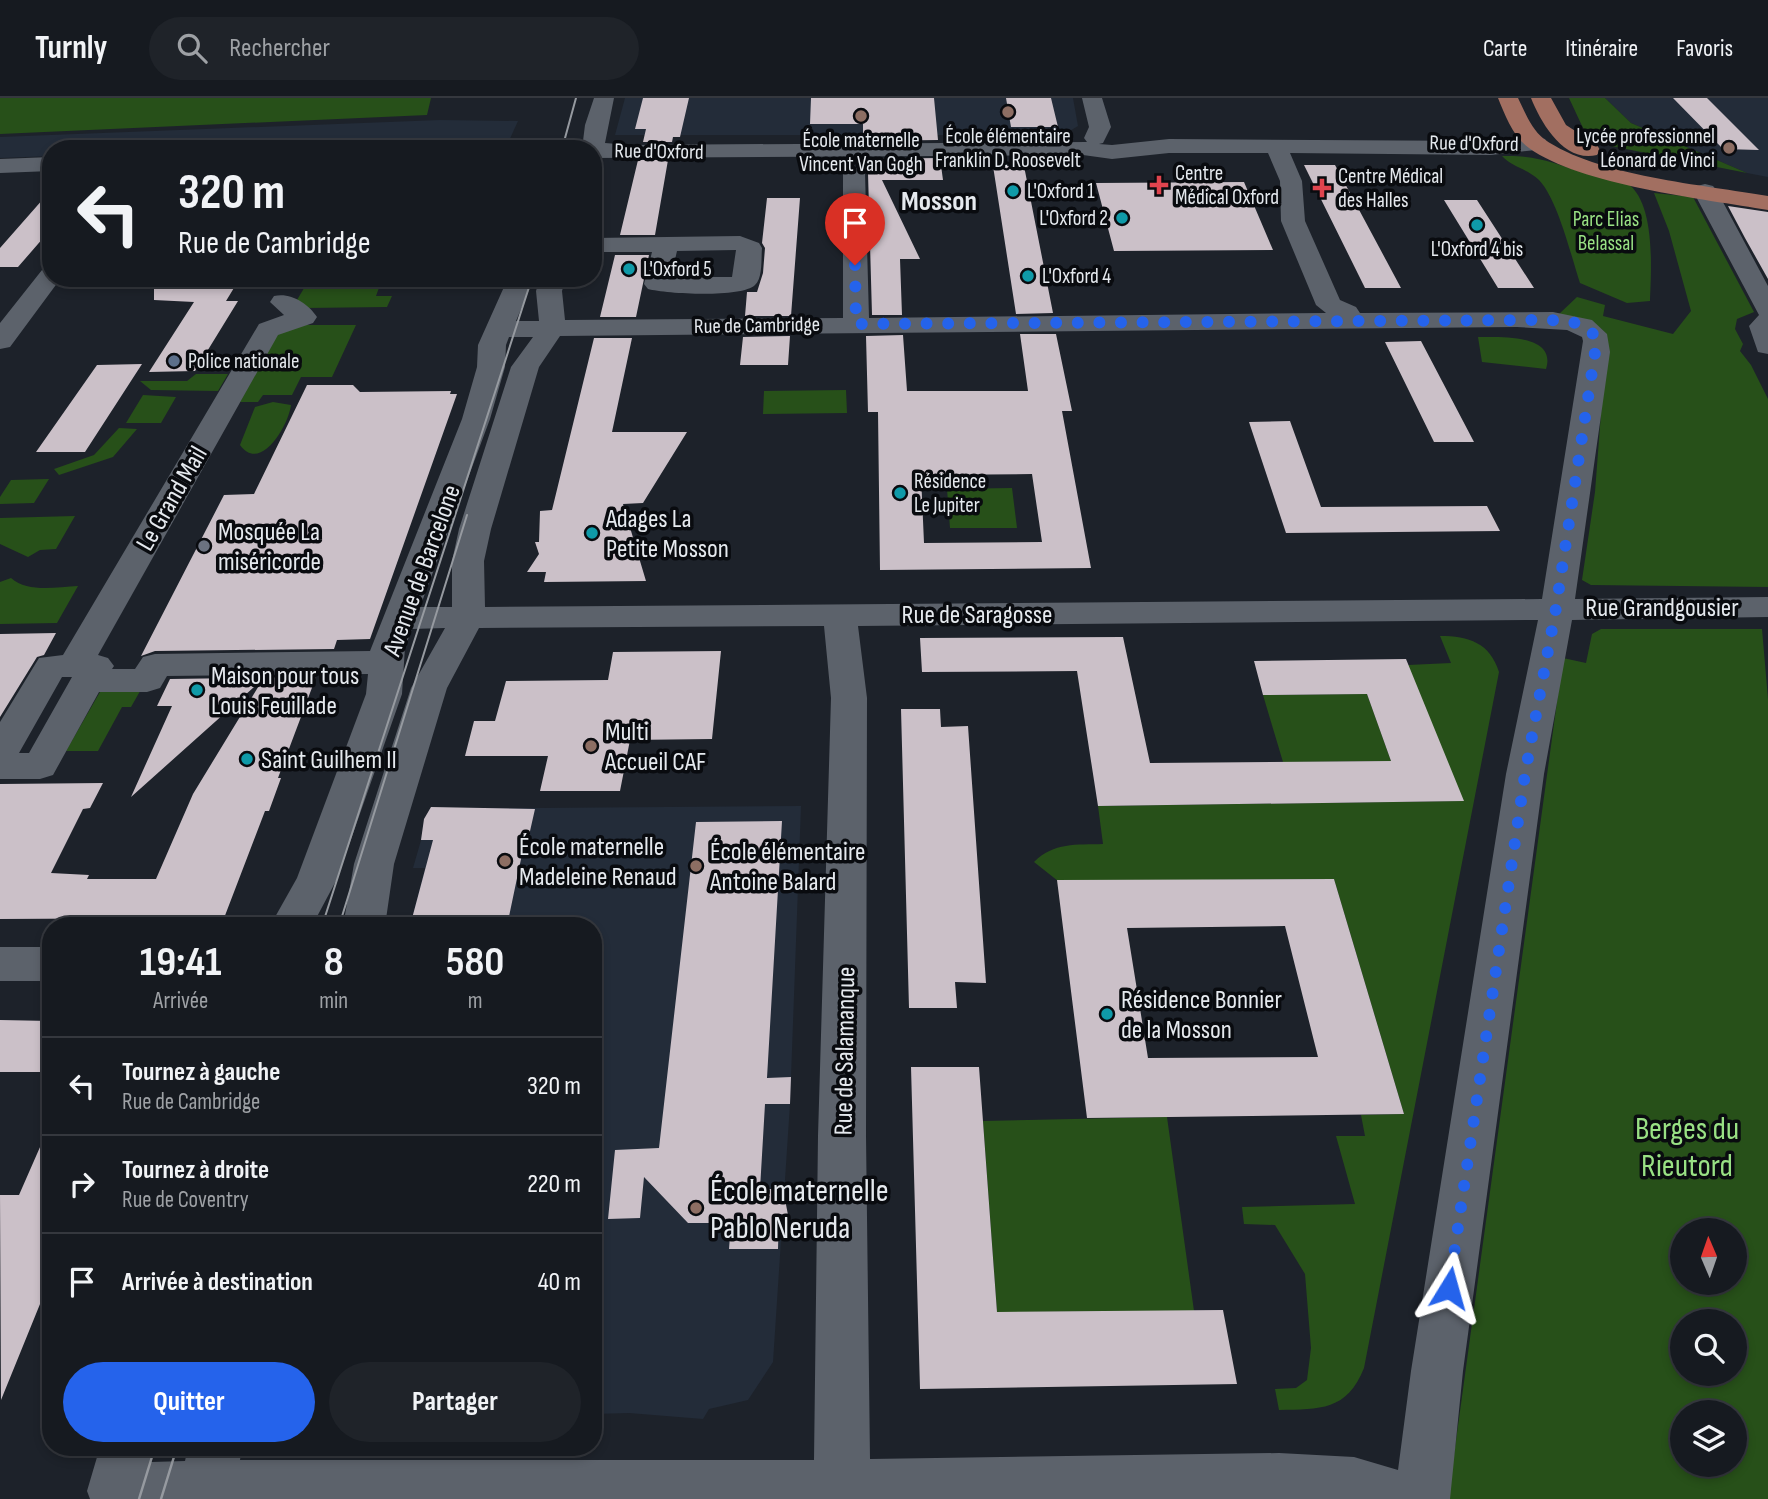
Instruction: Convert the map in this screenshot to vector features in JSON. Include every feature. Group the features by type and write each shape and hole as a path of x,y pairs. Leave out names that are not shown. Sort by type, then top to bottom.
{"main road":[{"path":"1508,98 1525,132 1594,159 1768,190"},
{"path":"1541,98 1552,125 1553,141"},
{"path":"1553,141 1598,169 1768,203"}],"street":[{"path":"595,140 604,98"},
{"path":"1092,98 1100,127 1094,142"},
{"name":"Rue d'Oxford","path":"602,150 1094,142 1112,152 1124,144 1491,148 1553,141"},
{"path":"1276,146 1291,181 1293,221 1311,265 1329,305 1348,313 1350,321"},
{"path":"0,166 42,164"},
{"path":"854,173 856,324"},
{"path":"1705,191 1768,310"},
{"path":"602,245 666,244"},
{"path":"0,341 42,287"},
{"name":"Le Grand Mail","path":"3,768 40,766 81,673 268,330 304,317 282,302 291,287"},
{"name":"Avenue de Barcelone","path":"296,917 317,879 384,694 388,647 475,419 491,367 492,345 518,287"},
{"path":"499,329 550,328 553,312 550,287"},
{"name":"Rue de Cambridge","path":"550,328 1571,321 1591,331 1597,339 1556,608"},
{"path":"1768,321 1762,326 1768,346"},
{"name":"Avenue de Barcelone","path":"366,917 371,900 374,864 429,688 468,617 468,561 475,529 525,366 539,350 550,328"},
{"name":"Rue Grandgousier","path":"1556,608 1761,607"},
{"path":"1422,1499 1437,1371 1525,774 1556,608"},
{"name":"Rue de Saragosse","path":"398,618 1117,614 1556,608"},
{"name":"Rue de Salamanque","path":"840,614 849,698 842,1150 842,1488"},
{"path":"81,673 147,680 155,665 387,662"},
{"path":"0,964 42,964"},
{"path":"122,1469 271,1487 842,1488 1279,1481 1354,1485 1399,1499"}],"shaded area":[{"path":"625,98 1073,98 1078,126 1063,135 615,135"},
{"name":"Lycée professionnel Léonard de Vinci","path":"1605,98 1768,98 1768,177 1747,173 1631,123"},
{"path":"440,120 518,121 509,140 42,140 42,156 0,158 0,137"},
{"path":"801,806 790,1104 773,1362 748,1400 709,1409 703,1419 629,1413 602,1414 602,917 412,917 425,868 413,868 430,809"}],"green space":[{"path":"0,98 431,98 427,115 0,134"},
{"path":"1569,98 1605,98 1631,123 1747,173 1611,146 1583,128"},
{"name":"Parc Elias Belassal","path":"1502,156 1535,158 1627,183 1643,206 1647,221 1651,255 1650,301 1627,303 1580,283 1558,214 1546,189 1535,176"},
{"path":"1654,193 1693,197 1754,312 1737,319 1735,329 1743,344 1740,351 1751,365 1768,399 1768,587 1591,585 1582,580 1595,492 1607,335 1591,323 1558,315 1577,297 1605,305 1603,316 1673,334 1691,311 1669,231"},
{"path":"305,287 379,287 376,296 392,296 387,307 305,308 297,300"},
{"path":"293,325 356,325 332,377 301,377 292,395 263,395 258,402 240,402 278,332"},
{"path":"1478,337 1513,338 1535,343 1543,349 1547,358 1546,369 1482,362"},
{"path":"196,374 228,374 218,391 151,390 140,381 187,381"},
{"path":"846,390 847,413 763,414 764,391"},
{"path":"143,395 176,397 161,423 126,423"},
{"path":"273,402 291,405 280,434 265,450 257,454 248,452 240,445 255,407"},
{"path":"119,428 137,429 113,457 59,475 54,469 94,455"},
{"path":"49,479 34,503 0,504 0,497 11,480"},
{"path":"1012,488 1017,528 950,528 947,489"},
{"path":"75,516 56,549 40,550 28,557 0,544 0,518"},
{"path":"11,578 18,583 34,587 78,586 57,623 0,624 0,582"},
{"name":"Berges du Rieutord","path":"1601,629 1762,629 1768,699 1768,1499 1448,1499 1563,658 1586,663 1592,634"},
{"path":"1440,636 1477,643 1490,654 1499,672 1364,1368 1349,1393 1330,1405 1279,1410 1275,1389 1296,1388 1307,1380 1311,1348 1305,1274 1275,1225 1244,1224 1242,1207 1355,1204 1336,1136 1365,1136 1361,1115 1404,1114 1334,879 1058,881 1034,862 1058,848 1103,844 1098,806 1463,801 1408,665 1451,663"},
{"path":"104,685 143,686 131,707 122,707 98,751 66,751"},
{"path":"1367,694 1391,761 1283,762 1263,695"},
{"path":"1167,1117 1194,1311 997,1312 983,1121"}],"building":[{"path":"643,98 689,98 680,137 673,137 672,142 643,142 646,129 635,129"},
{"name":"École maternelle Vincent Van Gogh","path":"811,98 934,98 938,140 863,141 863,124 810,124"},
{"path":"1006,98 1051,98 1058,127 1011,127"},
{"path":"1673,98 1707,98 1759,150 1723,149"},
{"path":"940,158 943,180 882,180 920,259 900,259 902,315 872,315 868,173 863,159"},
{"path":"638,160 668,160 655,235 620,235"},
{"path":"1304,165 1335,165 1401,288 1365,288"},
{"path":"993,166 1024,166 1053,313 1016,314"},
{"name":"L'Oxford 2","path":"1244,182 1273,250 1114,251 1096,183"},
{"path":"767,198 800,198 791,316 745,316 747,292 757,292 763,273 765,248 762,243"},
{"path":"42,200 42,239 18,267 0,267 0,248"},
{"path":"1444,200 1477,200 1534,288 1498,288"},
{"path":"1728,206 1768,212 1768,279 1745,238"},
{"path":"615,255 649,255 636,317 600,317"},
{"path":"154,287 235,287 226,301 238,301 195,371 149,372 194,302 154,300"},
{"path":"1020,334 1056,334 1072,411 1062,411 1091,568 880,570 878,412 868,412 866,336 903,335 907,391 1028,391","holes":["1032,474 1042,542 924,543 921,475"]},
{"path":"790,336 788,365 740,365 743,337"},
{"path":"594,338 632,338 612,432 687,432 643,503 623,504 646,581 544,582 546,572 527,572 539,554 535,542 539,542 540,511 552,510"},
{"path":"1421,341 1474,442 1434,442 1385,342"},
{"path":"142,364 85,452 36,452 97,365"},
{"path":"307,385 353,385 360,392 451,391 450,394 457,394 370,639 337,640 334,649 155,651 141,656 224,495 254,494"},
{"path":"1290,421 1321,507 1487,506 1500,531 1286,533 1249,422"},
{"path":"56,633 44,655 37,657 0,717 0,634"},
{"path":"1123,637 1150,763 1391,761 1367,694 1263,695 1254,661 1406,659 1464,801 1098,806 1077,671 922,672 920,638"},
{"path":"721,651 712,739 630,740 620,791 540,791 548,756 465,756 474,721 495,721 506,681 608,680 613,652"},
{"path":"316,677 278,778 281,778 269,811 265,811 224,917 0,919 0,784 103,783 90,808 83,809 51,873 89,875 87,879 156,879 193,794 263,679 131,797 172,706 157,706 170,679"},
{"path":"901,709 940,709 941,727 968,726 986,983 955,982 957,1008 909,1008"},
{"path":"431,807 535,809 528,840 525,840 509,917 412,917 433,840 421,840 424,819"},
{"path":"782,821 767,1078 791,1077 790,1104 765,1104 760,1189 783,1189 788,1215 779,1214 778,1249 729,1249 731,1223 688,1223 644,1177 640,1218 608,1219 615,1150 659,1148 696,822"},
{"name":"Résidence Bonnier de la Mosson","path":"1334,879 1404,1114 1087,1118 1057,880","holes":["1285,926 1318,1057 1148,1058 1127,928"]},
{"path":"0,1020 42,1021 42,1072 0,1072"},
{"path":"911,1067 979,1067 997,1312 1223,1310 1237,1384 920,1389"},
{"path":"42,1143 42,1299 1,1400 0,1195 19,1195"}],"tram line":[{"path":"564,140 576,98"},
{"path":"325,917 529,287"},
{"path":"342,917 467,515"},
{"path":"139,1499 152,1456"},
{"path":"161,1499 174,1456"}],"place":[{"name":"École élémentaire Franklin D. Roosevelt","path":"1008,112"},
{"name":"École maternelle Vincent Van Gogh","path":"861,116"},
{"name":"Lycée professionnel Léonard de Vinci","path":"1729,148"},
{"name":"Centre Médical Oxford","path":"1159,185"},
{"name":"Centre Médical des Halles","path":"1322,188"},
{"name":"L'Oxford 1","path":"1013,191"},
{"name":"L'Oxford 2","path":"1122,218"},
{"name":"L'Oxford 4 bis","path":"1477,225"},
{"name":"L'Oxford 5","path":"629,269"},
{"name":"L'Oxford 4","path":"1028,276"},
{"name":"Police nationale","path":"174,361"},
{"name":"Résidence Le Jupiter","path":"900,493"},
{"name":"Adages La Petite Mosson","path":"592,533"},
{"name":"Mosquée La miséricorde","path":"204,546"},
{"name":"Maison pour tous Louis Feuillade","path":"197,690"},
{"name":"Multi Accueil CAF","path":"591,746"},
{"name":"Saint Guilhem II","path":"247,759"},
{"name":"École maternelle Madeleine Renaud","path":"505,861"},
{"name":"École élémentaire Antoine Balard","path":"696,866"},
{"name":"Résidence Bonnier de la Mosson","path":"1107,1014"},
{"name":"École maternelle Pablo Neruda","path":"696,1208"}],"district":[{"name":"Mosson","path":"939,200"}],"route":[{"path":"855,265 856,324 1535,320 1571,321 1584,326 1597,339 1556,608 1525,774 1449,1288"}]}
